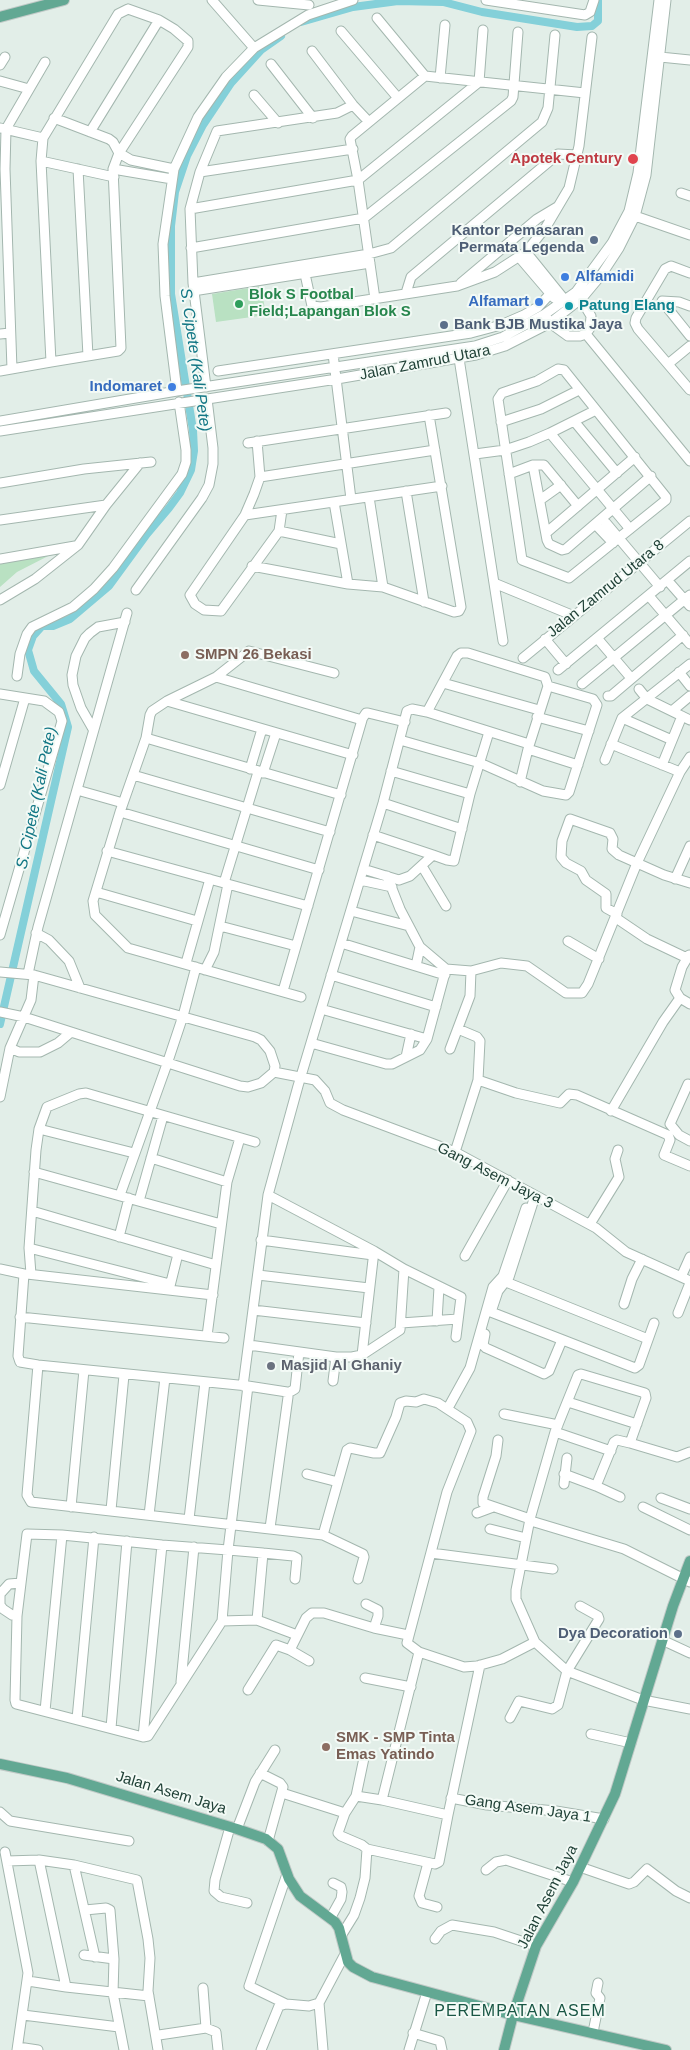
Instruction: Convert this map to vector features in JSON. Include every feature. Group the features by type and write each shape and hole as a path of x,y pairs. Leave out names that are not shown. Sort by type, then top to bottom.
{"main road":[{"path":"0,17 64,0"},
{"name":"Jalan Asem Jaya","path":"504,2050 536,1946 573,1882 604,1820 620,1782 662,1640 686,1581 690,1561"},
{"name":"Jalan Asem Jaya","path":"0,1764 67,1778 234,1828 268,1841"},
{"path":"268,1841 278,1849 287,1874 300,1896 331,1917 339,1928 348,1962 353,1967 372,1977 513,2016 593,2032 666,2050"},
{"path":"502,2012 510,2026"}],"street":[{"path":"212,0 254,48"},
{"path":"258,0 308,7 353,0"},
{"path":"486,0 537,4 585,15 590,12 594,0"},
{"name":"Jalan Zamrud Utara","path":"0,421 179,391 442,351 459,353 503,337 545,314 562,302 579,295 602,274 619,248 634,216 646,175 649,110 659,0"},
{"name":"Jalan Zamrud Utara","path":"649,110 660,57 666,0"},
{"path":"179,391 165,296 163,244 173,174 198,117 226,77 254,48 308,7"},
{"path":"0,371 88,356 118,350 122,345 114,173 119,153 188,47 188,41 174,29 159,20 128,9 118,14 43,138 41,161 51,362"},
{"path":"377,18 425,76 585,93"},
{"path":"90,132 159,20"},
{"path":"440,78 445,25"},
{"path":"190,209 358,180 479,82 483,30"},
{"path":"341,31 398,98"},
{"path":"191,248 364,218 511,101 513,97 518,32"},
{"path":"193,287 369,254 391,248 542,122 547,114 555,35"},
{"path":"305,274 310,301 315,307 457,286 495,272 522,254 546,227 569,188 576,156 592,37"},
{"path":"312,51 352,105 369,122"},
{"path":"660,57 690,60"},
{"path":"12,369 5,296 5,169 3,128 45,62"},
{"path":"271,64 313,118"},
{"path":"375,298 364,218 350,139 425,76"},
{"path":"0,81 29,89"},
{"path":"254,95 278,123"},
{"path":"205,387 193,287 190,209 200,172 217,131 337,114 352,105"},
{"path":"54,118 113,142 119,153 131,160 173,174"},
{"name":"Jalan Zamrud Utara","path":"0,431 336,379 459,353 505,346 550,323 567,310 579,295 612,243 629,211 648,124"},
{"path":"3,128 43,138"},
{"path":"200,172 353,149"},
{"path":"406,293 411,277 558,154 576,156"},
{"path":"41,161 78,169 114,173 173,174"},
{"path":"78,169 88,356"},
{"path":"457,286 537,219 558,206"},
{"path":"634,216 690,235"},
{"path":"522,254 550,294 562,302"},
{"path":"522,254 567,310"},
{"path":"193,287 305,274 370,263"},
{"path":"689,388 635,322 665,269 671,266 690,273"},
{"path":"218,371 472,333 501,325 538,307 550,294"},
{"path":"650,294 662,301 690,336"},
{"path":"545,314 550,323 568,336 586,334 590,328 591,316 579,295"},
{"path":"662,301 679,302 690,306"},
{"path":"0,334 10,333"},
{"path":"586,334 690,461"},
{"path":"440,338 442,351"},
{"path":"668,364 690,346"},
{"path":"459,353 503,641"},
{"path":"334,354 351,499"},
{"path":"558,369 564,370 596,410 666,495 666,499 572,578 567,578 522,560 498,399 500,395 538,381 558,369"},
{"path":"501,422 540,409 579,390"},
{"path":"136,590 202,498 209,485 213,464 213,448 206,399"},
{"path":"17,676 20,654 27,634 32,628 73,607 90,593 113,568 182,474 186,462 186,450 180,402"},
{"path":"475,454 505,450 550,433 596,410"},
{"path":"282,510 279,531 221,611 212,612 204,610 191,600 190,595 244,515 260,478 253,442 446,412"},
{"path":"252,566 348,584 383,587 456,613 460,609 442,486 429,415"},
{"path":"574,421 617,473"},
{"path":"550,433 630,529"},
{"path":"260,478 435,450"},
{"path":"546,532 635,458"},
{"path":"0,482 84,469 151,462"},
{"path":"0,600 35,579 78,545 106,505 140,463"},
{"path":"509,474 533,466 544,465 578,506"},
{"path":"533,466 549,544 560,550 564,550 651,476"},
{"path":"540,500 561,485"},
{"path":"244,515 442,486"},
{"path":"406,491 424,602"},
{"path":"369,497 383,587"},
{"path":"334,502 348,584"},
{"path":"0,520 106,505"},
{"name":"Jalan Zamrud Utara 8","path":"523,658 690,521"},
{"path":"606,522 616,541"},
{"path":"582,684 665,615 688,600 664,584 595,524"},
{"path":"279,531 341,544"},
{"path":"0,559 78,545"},
{"path":"545,639 562,667 690,561"},
{"path":"494,583 574,616"},
{"path":"649,596 690,644"},
{"path":"0,1097 10,1048 20,1016 31,1000 28,974 36,933 126,618 90,633 85,638 76,656 72,675 73,686 81,708 93,729"},
{"path":"608,696 683,635"},
{"path":"597,638 631,678"},
{"path":"301,996 186,963 134,951 123,945 95,915 93,901 107,851 146,738 150,714 155,708 216,677 249,651 334,673"},
{"path":"427,712 457,656 464,652 542,674 548,681 548,686 528,746 520,782"},
{"path":"605,760 622,718 690,664"},
{"path":"680,672 690,686"},
{"path":"216,677 362,719"},
{"path":"443,683 589,731"},
{"path":"400,740 480,763 543,791 566,795 569,792 597,707 596,702 548,686"},
{"path":"638,689 647,699 686,718 672,740 662,765"},
{"path":"0,694 44,701 55,707 61,715 61,728 0,936"},
{"path":"672,711 690,696"},
{"path":"0,785 25,698"},
{"path":"167,701 352,755"},
{"path":"295,1580 296,1557 263,1553 228,1550 194,1547 162,1545 62,1535 27,1534 17,1616 16,1704 143,1737 148,1736 222,1621 228,1550 249,1346 268,1195 301,1076 410,709 427,712 489,732 578,765"},
{"path":"283,991 362,719 368,713 405,722"},
{"path":"622,718 672,740"},
{"path":"120,1195 148,1112 201,968 211,959 220,926 226,884 257,771 262,729"},
{"path":"373,835 454,861 470,794 489,732"},
{"path":"257,771 276,733"},
{"path":"146,738 341,796"},
{"path":"611,744 680,772"},
{"path":"341,943 416,966 446,972 471,971 501,963 526,966 559,990 566,993 582,993 599,959 637,863 680,772 690,757"},
{"path":"391,771 470,794"},
{"path":"133,775 330,832"},
{"path":"77,790 122,808 236,846 319,870"},
{"path":"383,803 462,829"},
{"path":"690,883 675,879 637,863 613,850 613,838 610,833 570,819 562,841 561,857 566,863 581,871 586,880 606,894 606,908 664,948 689,956 682,967 676,990 680,998 690,1004"},
{"path":"675,879 690,846"},
{"path":"107,851 308,906"},
{"path":"363,869 398,880 404,879 433,855"},
{"path":"422,866 446,906"},
{"path":"387,876 397,904 420,947 446,972"},
{"path":"186,963 210,879"},
{"path":"360,880 392,887"},
{"path":"96,892 197,921"},
{"path":"351,912 409,926"},
{"path":"220,926 296,946"},
{"path":"36,933 60,950 69,961 80,988"},
{"path":"568,941 599,959"},
{"path":"416,966 420,947"},
{"path":"450,1049 470,996 471,971"},
{"path":"0,972 28,974 183,1016 261,1040 270,1052 275,1066 274,1072 261,1083 248,1087 240,1086 20,1016 0,1012"},
{"path":"311,1042 386,1064 392,1064 420,1050 427,1038 446,972"},
{"path":"331,975 436,1007"},
{"path":"611,1111 663,1022 680,998"},
{"path":"321,1009 427,1038"},
{"path":"455,1152 478,1080 480,1041 458,1029"},
{"path":"10,1048 30,1054 40,1052 58,1043 71,1032"},
{"path":"406,1057 411,1034"},
{"path":"274,1072 301,1076"},
{"name":"Gang Asem Jaya 3","path":"301,1076 315,1080 320,1084 330,1103 455,1152 590,1224 619,1247 642,1260 690,1282"},
{"path":"478,1080 516,1093 560,1102 567,1095 573,1094 668,1135 670,1140 664,1155 690,1166"},
{"path":"689,1083 670,1124 679,1135 690,1141"},
{"path":"255,1142 83,1093 47,1107 39,1129 34,1172 28,1274 20,1317 18,1359 20,1362 38,1366 284,1390 288,1393"},
{"path":"139,1201 163,1116"},
{"path":"39,1129 134,1153"},
{"path":"207,1336 227,1182 240,1138"},
{"path":"590,1224 619,1177 614,1159 618,1150"},
{"path":"151,1158 227,1182"},
{"path":"34,1172 221,1224"},
{"path":"466,1256 508,1180"},
{"path":"268,1195 373,1253 461,1297 456,1337"},
{"path":"533,1195 506,1282 498,1291 483,1345 544,1374 549,1371 562,1340"},
{"path":"448,1408 470,1368 493,1287 503,1276 533,1195"},
{"path":"119,1237 129,1198"},
{"path":"32,1211 216,1265"},
{"path":"261,1240 373,1253"},
{"path":"29,1248 170,1287 213,1295"},
{"path":"362,1355 373,1253"},
{"path":"170,1287 178,1254"},
{"path":"681,1277 690,1257"},
{"path":"624,1304 632,1279 642,1260"},
{"path":"0,1269 28,1274 170,1287"},
{"path":"249,1346 336,1356 352,1357 362,1355 398,1332 401,1323 404,1269"},
{"path":"258,1275 369,1288"},
{"path":"506,1282 648,1339"},
{"path":"678,1313 690,1282"},
{"path":"437,1321 439,1286"},
{"path":"253,1310 366,1323"},
{"path":"491,1312 635,1368 639,1365 654,1323"},
{"path":"20,1317 224,1338"},
{"path":"401,1323 458,1319"},
{"path":"288,1393 295,1389 299,1352"},
{"path":"333,1381 336,1356"},
{"path":"38,1366 28,1498 31,1502 231,1523 324,1535 363,1554 364,1557 358,1579"},
{"path":"71,1507 84,1370"},
{"path":"630,1443 646,1394 581,1374 578,1375 556,1428 530,1520 516,1599 535,1642 567,1671 643,1700 690,1709"},
{"path":"111,1510 124,1375"},
{"path":"149,1515 165,1378"},
{"path":"189,1519 205,1382"},
{"path":"270,1528 288,1393"},
{"path":"324,1535 348,1448 378,1454 396,1417 400,1403 406,1401 416,1402 424,1399 448,1408 467,1422 471,1430 448,1487 408,1635 408,1646 419,1652 464,1667 502,1659 535,1642"},
{"path":"568,1402 637,1424"},
{"path":"504,1414 556,1428 611,1450"},
{"path":"498,1440 496,1456 483,1497 484,1504 624,1549 686,1581"},
{"path":"596,1486 617,1440 677,1457 690,1452"},
{"path":"564,1484 567,1458"},
{"path":"307,1474 338,1482"},
{"path":"564,1474 620,1497"},
{"path":"661,1498 690,1509"},
{"path":"477,1514 493,1507"},
{"path":"643,1507 690,1530"},
{"path":"490,1528 526,1538"},
{"path":"45,1711 62,1535"},
{"path":"77,1719 94,1538"},
{"path":"111,1728 127,1541"},
{"path":"143,1737 162,1545"},
{"path":"181,1683 194,1547"},
{"path":"257,1620 263,1553"},
{"path":"431,1553 521,1563 553,1569"},
{"path":"17,1616 7,1613 0,1605 0,1594 9,1584 21,1584"},
{"path":"366,1604 378,1610 374,1628"},
{"path":"510,1718 519,1701 552,1709 558,1705 567,1671 599,1619 598,1616 580,1606"},
{"path":"290,1650 306,1618 312,1613 340,1617 374,1628 408,1635"},
{"path":"222,1621 257,1620 297,1635"},
{"path":"662,1640 690,1653"},
{"path":"248,1690 276,1645 290,1650 309,1661"},
{"path":"382,1800 419,1652"},
{"path":"364,1758 356,1796 339,1827 338,1832 340,1836 367,1849 428,1863 435,1864 439,1862 480,1665"},
{"path":"365,1678 411,1687"},
{"path":"591,1734 631,1743"},
{"path":"248,1903 221,1897 214,1891 215,1880 234,1828 260,1773 275,1750"},
{"path":"260,1773 280,1783 283,1787 268,1841"},
{"path":"282,1793 345,1813"},
{"path":"356,1796 382,1800 448,1816"},
{"name":"Gang Asem Jaya 1","path":"451,1798 486,1805 556,1811 604,1820"},
{"path":"0,1812 10,1821 129,1841"},
{"path":"341,1936 354,1915 360,1898 365,1878 367,1849"},
{"path":"38,2050 18,2048 28,1981 6,1857 74,1865 138,1880 150,1958 149,1996 158,2050"},
{"path":"40,1860 66,1987"},
{"path":"486,1870 496,1862 506,1860 573,1882"},
{"path":"428,1863 419,1896 422,1903 437,1907"},
{"path":"74,1865 95,1957"},
{"path":"580,1867 628,1884 634,1882 647,1869 676,1891 690,1898"},
{"path":"286,2004 249,1986 287,1874"},
{"path":"331,1917 341,1899 342,1892 341,1887 333,1883"},
{"path":"85,1910 106,1908 110,1910 114,1959 114,1993 124,2050"},
{"path":"435,1939 448,1926 460,1926 494,1932 536,1946"},
{"path":"323,2050 319,2002 345,1954"},
{"path":"84,1955 114,1959"},
{"path":"28,1981 149,1996"},
{"path":"593,2032 600,1998 596,1993 598,1983"},
{"path":"203,1988 206,2028"},
{"path":"410,2050 413,2034 427,1992"},
{"path":"261,2050 279,2006 286,2004 309,2006 319,2002"},
{"path":"23,2015 119,2027"},
{"path":"159,2035 206,2028 216,2032 218,2050"},
{"path":"413,2034 440,2041 442,2050"}],"green space":[{"name":"Blok S Footbal Field;Lapangan Blok S","path":"261,286 266,315 216,322 212,294"},
{"path":"56,552 17,572 0,587 0,563"}],"waterway":[{"name":"S. Cipete (Kali Pete)","path":"301,22 353,7 398,1 443,2 482,12 577,27 592,26 598,21 598,0"},
{"name":"S. Cipete (Kali Pete)","path":"0,1024 68,727 61,704 34,671 28,650 33,636 42,626 53,626 70,619 109,586 180,493 191,470 194,451 193,430 171,294 171,226 175,192 187,156 203,125 231,83 261,50 281,36"}],"place":[{"name":"Apotek Century","path":"633,159"},
{"name":"Kantor Pemasaran Permata Legenda","path":"594,240"},
{"name":"Alfamidi","path":"565,277"},
{"name":"Alfamart","path":"539,302"},
{"name":"Blok S Footbal Field;Lapangan Blok S","path":"239,304"},
{"name":"Patung Elang","path":"569,306"},
{"name":"Bank BJB Mustika Jaya","path":"444,325"},
{"name":"Indomaret","path":"172,387"},
{"name":"SMPN 26 Bekasi","path":"185,655"},
{"name":"Masjid Al Ghaniy","path":"271,1366"},
{"name":"Dya Decoration","path":"678,1634"},
{"name":"SMK - SMP Tinta Emas Yatindo","path":"326,1747"}],"district":[{"name":"PEREMPATAN ASEM","path":"520,2012"}]}
